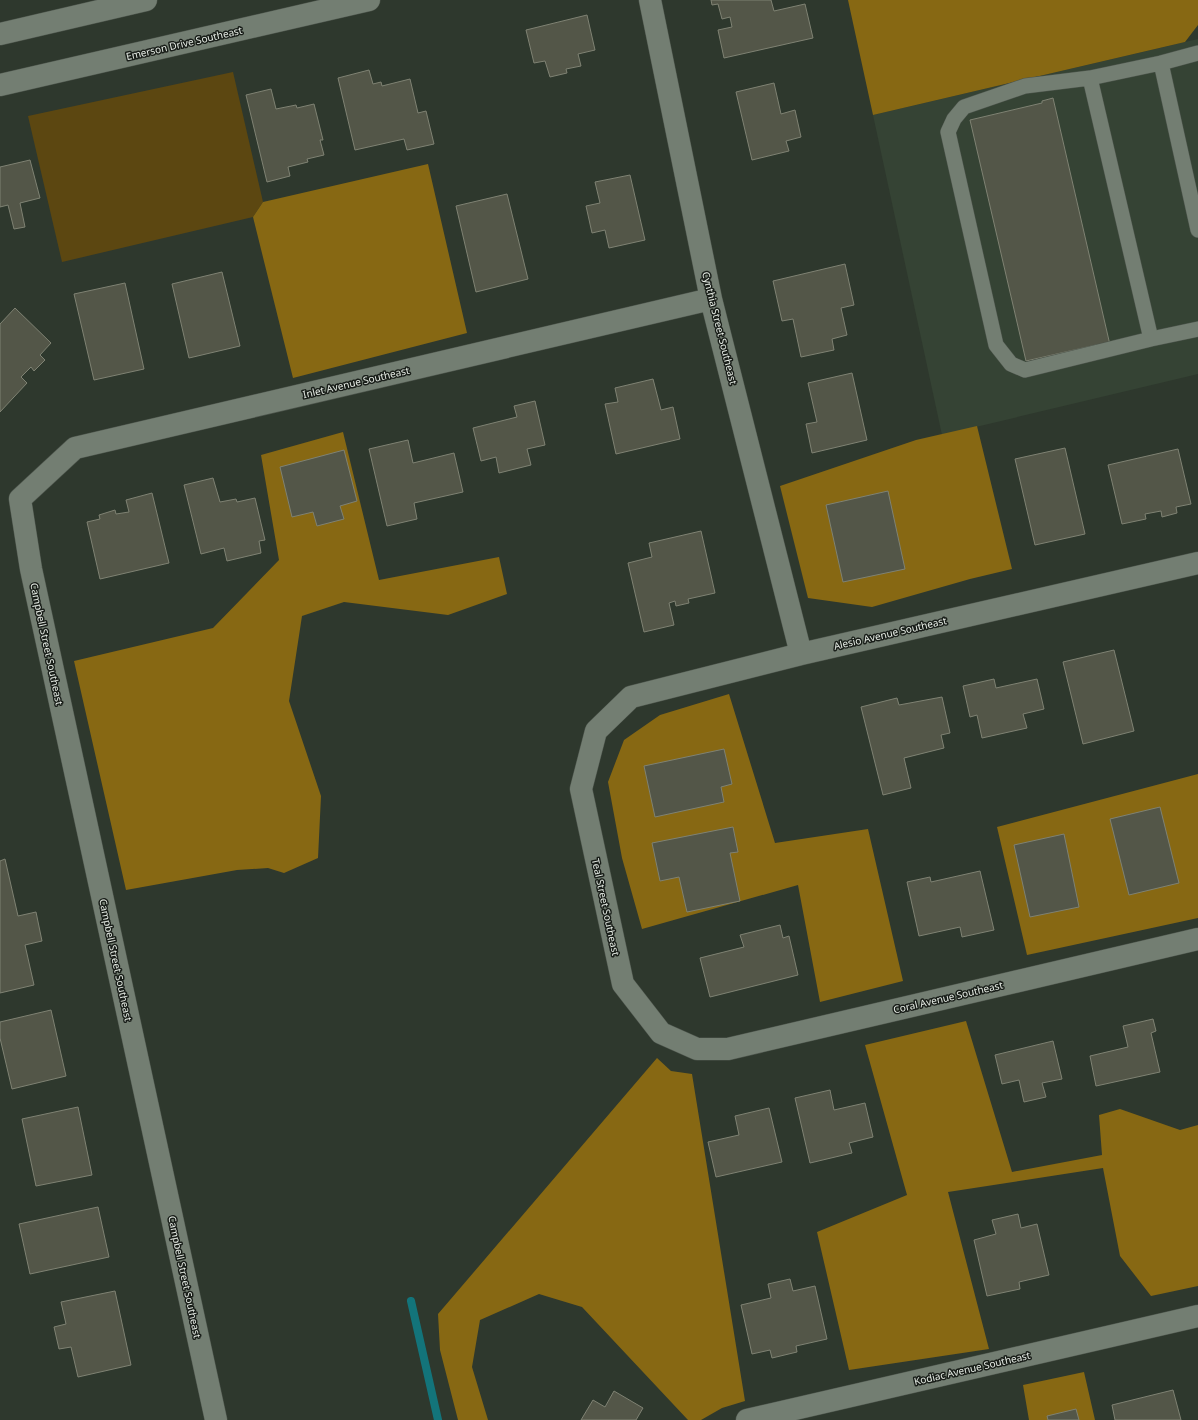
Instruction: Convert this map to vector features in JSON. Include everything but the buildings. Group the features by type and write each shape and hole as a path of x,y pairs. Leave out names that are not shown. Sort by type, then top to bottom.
{"street":[{"path":"0,34 146,0"},
{"name":"Emerson Drive Southeast","path":"0,85 369,0"},
{"name":"Cynthia Street Southeast","path":"650,0 711,299 801,654"},
{"name":"Inlet Avenue Southeast","path":"20,500 75,448 711,299"},
{"name":"Campbell Street Southeast","path":"20,500 34,583 216,1420"},
{"name":"Alesio Avenue Southeast","path":"596,731 631,697 801,654 1198,563"},
{"name":"Teal Street Southeast","path":"596,731 581,789 623,984 661,1033 697,1048"},
{"name":"Coral Avenue Southeast","path":"697,1048 728,1049 1198,939"},
{"name":"Kodiac Avenue Southeast","path":"747,1420 1198,1316"}],"lane":[{"path":"1198,53 1161,64 1090,78 1025,86 964,107 954,119 948,132 996,345 1011,364 1025,370 1198,329"},
{"path":"1161,64 1198,230"},
{"path":"1090,78 1151,339"}],"shaded area":[{"path":"848,0 1198,0 1198,25 1185,42 873,115"},
{"path":"1198,39 1198,374 942,435 873,115"},
{"path":"233,72 263,202 253,217 62,262 28,116"},
{"path":"428,164 467,333 293,378 253,217 263,202"},
{"path":"977,426 1012,569 970,579 872,607 808,598 780,486 916,440"},
{"path":"343,432 379,580 499,557 507,594 448,615 344,602 302,616 289,701 321,796 318,858 284,873 268,868 237,870 126,890 74,661 213,628 279,560 261,455"},
{"path":"729,694 775,843 868,829 903,981 820,1002 798,885 642,929 622,858 608,782 624,740 660,715"},
{"path":"1198,774 1198,918 1027,955 997,827"},
{"path":"966,1021 1012,1172 1102,1155 1099,1115 1120,1109 1180,1130 1198,1125 1198,1286 1151,1296 1120,1256 1103,1168 948,1192 989,1349 849,1370 817,1232 907,1195 865,1045"},
{"path":"657,1058 671,1071 692,1074 745,1401 722,1408 701,1420 688,1420 582,1307 539,1294 480,1320 472,1367 488,1420 458,1420 440,1350 438,1314"},
{"path":"1084,1372 1095,1420 1029,1420 1023,1385"}],"waterway":[{"path":"411,1301 438,1420"}]}
